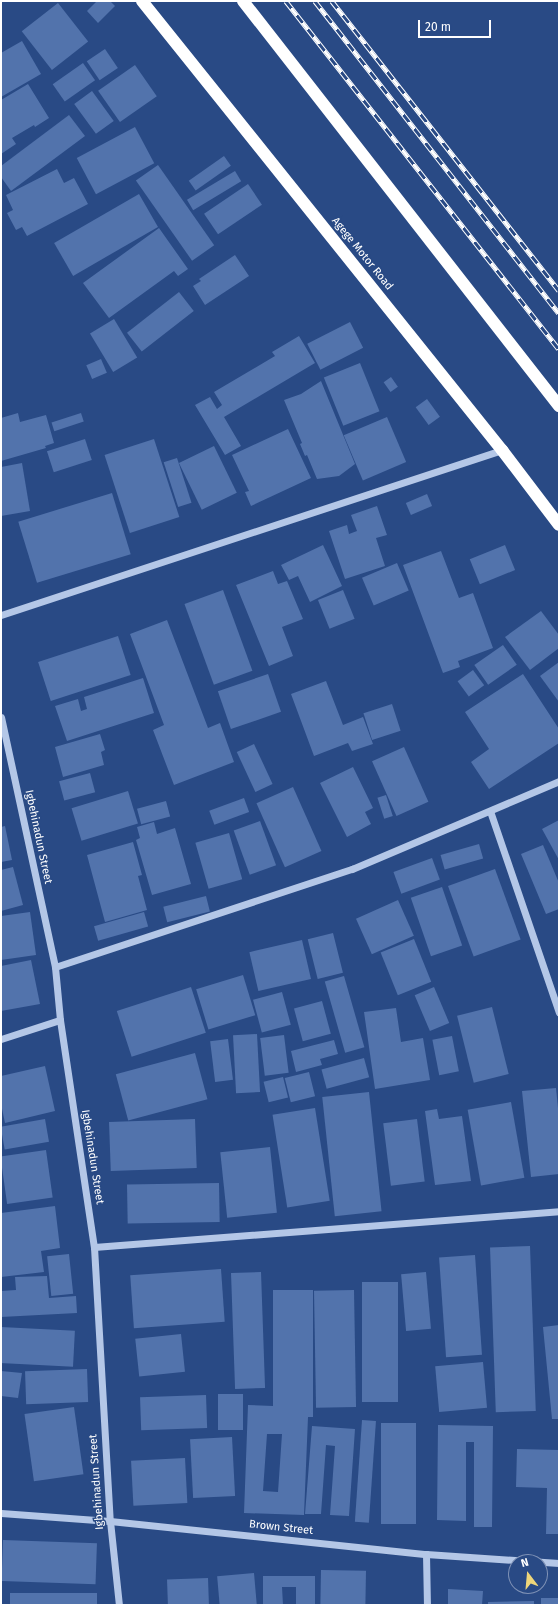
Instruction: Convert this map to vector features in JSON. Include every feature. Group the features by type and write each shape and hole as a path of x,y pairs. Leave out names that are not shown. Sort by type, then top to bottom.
{"highway":[{"name":"Agege Motor Road","path":"142,1 502,450 559,525"},
{"path":"242,1 559,406"}],"street":[{"path":"1,615 502,450"},
{"name":"Igbehinadun Street","path":"1,717 55,967 60,1020 94,1246 110,1521 119,1605"},
{"path":"55,967 352,869 559,781"},
{"path":"490,811 559,1012"},
{"path":"1,1039 60,1020"},
{"path":"94,1246 559,1211"},
{"name":"Brown Street","path":"1,1514 110,1521 426,1554 559,1563"},
{"path":"426,1554 427,1605"}],"building":[{"path":"97,1 110,1 115,6 98,23 87,11"},
{"path":"58,3 88,42 52,70 22,31"},
{"path":"22,41 41,74 1,97 1,53"},
{"path":"105,49 118,68 100,80 87,61"},
{"path":"83,63 95,80 65,101 53,84"},
{"path":"135,65 157,96 120,122 98,91"},
{"path":"28,84 49,118 35,127 34,125 12,138 16,144 1,154 1,100"},
{"path":"92,91 114,121 96,134 74,104"},
{"path":"69,115 85,136 11,191 1,177 1,166"},
{"path":"135,127 154,163 96,194 77,158"},
{"path":"224,156 231,166 196,190 189,181"},
{"path":"158,165 214,245 192,261 136,180"},
{"path":"57,169 64,183 74,178 88,204 27,236 22,227 16,230 7,213 13,210 6,195"},
{"path":"235,171 241,181 193,210 187,200"},
{"path":"248,184 262,205 218,234 204,214"},
{"path":"139,194 158,227 73,276 54,243"},
{"path":"159,228 188,269 178,276 174,271 109,318 83,283"},
{"path":"235,255 249,276 205,305 193,286 201,281 199,279"},
{"path":"179,292 194,311 142,352 127,333"},
{"path":"114,319 137,358 113,372 90,333"},
{"path":"350,322 363,348 320,370 307,344"},
{"path":"299,336 315,363 224,417 241,446 225,455 195,405 210,397 217,409 222,405 214,392 275,356 272,352"},
{"path":"101,359 107,373 92,379 86,365"},
{"path":"360,363 379,411 343,426 324,378"},
{"path":"391,377 398,387 391,392 384,382"},
{"path":"321,381 355,464 339,476 317,479 307,455 305,456 300,444 302,443 284,400 301,394"},
{"path":"427,399 440,417 429,425 416,407"},
{"path":"18,413 20,422 46,415 54,443 45,446 46,448 1,461 1,418"},
{"path":"81,413 84,422 54,431 52,423"},
{"path":"387,417 406,462 363,480 344,435"},
{"path":"288,429 311,478 251,506 245,492 249,491 232,455"},
{"path":"85,439 92,460 54,472 47,451"},
{"path":"154,439 179,517 130,533 105,455"},
{"path":"214,446 237,493 202,510 179,463"},
{"path":"177,458 192,503 178,507 164,462"},
{"path":"22,463 30,511 1,516 1,467"},
{"path":"112,493 131,554 37,583 18,522"},
{"path":"427,494 432,506 411,515 406,503"},
{"path":"377,506 387,535 376,538 385,566 345,579 329,531 347,525 349,534 357,531 351,515"},
{"path":"323,545 342,586 310,602 298,576 289,580 281,565"},
{"path":"505,545 515,570 480,584 470,559"},
{"path":"441,551 459,598 473,593 493,648 458,661 460,667 443,673 403,565"},
{"path":"397,563 409,591 374,605 362,578"},
{"path":"273,571 278,584 287,581 303,619 282,627 293,656 269,666 236,585"},
{"path":"223,590 252,671 214,685 184,604"},
{"path":"343,590 355,619 330,629 318,600"},
{"path":"541,611 559,635 559,648 530,670 505,637"},
{"path":"167,620 208,728 220,723 234,762 174,785 153,730 164,725 130,634"},
{"path":"118,636 131,675 51,701 38,662"},
{"path":"503,645 517,665 488,685 474,665"},
{"path":"559,662 559,702 540,676"},
{"path":"473,670 484,685 469,697 458,681"},
{"path":"268,674 281,712 231,729 218,691"},
{"path":"523,674 559,729 559,743 489,789 471,762 489,749 465,712"},
{"path":"143,678 154,713 67,741 55,706 78,699 81,711 87,709 84,697"},
{"path":"326,681 343,725 363,717 373,744 352,751 348,743 314,756 291,694"},
{"path":"392,704 401,731 372,740 363,713"},
{"path":"100,734 105,750 101,752 104,765 63,777 55,747"},
{"path":"254,744 273,784 255,792 237,752"},
{"path":"404,747 428,802 396,816 372,761"},
{"path":"353,767 373,808 365,812 371,824 347,837 320,783"},
{"path":"90,773 95,792 64,801 59,781"},
{"path":"293,787 321,851 285,867 256,803"},
{"path":"128,791 138,824 82,841 72,808"},
{"path":"386,795 393,816 384,819 377,798"},
{"path":"244,798 249,812 214,825 209,811"},
{"path":"166,801 170,816 141,824 137,809"},
{"path":"559,820 559,860 542,829"},
{"path":"260,821 276,865 250,875 234,831"},
{"path":"154,822 157,834 175,828 191,884 152,895 136,840 140,838 137,827"},
{"path":"5,826 12,860 1,862 1,827"},
{"path":"229,833 242,879 209,889 195,843"},
{"path":"133,842 142,875 138,876 147,910 105,922 87,855"},
{"path":"479,844 483,858 445,869 441,855"},
{"path":"543,845 559,883 559,909 546,914 521,854"},
{"path":"432,858 440,880 401,894 393,872"},
{"path":"13,867 23,905 1,911 1,870"},
{"path":"495,869 521,939 474,957 448,886"},
{"path":"442,887 462,946 431,956 411,898"},
{"path":"206,896 210,912 167,922 163,907"},
{"path":"398,900 414,936 372,954 356,919"},
{"path":"30,912 36,955 1,960 1,916"},
{"path":"144,912 148,926 98,941 94,926"},
{"path":"333,933 343,973 318,979 308,939"},
{"path":"414,939 431,982 398,995 381,952"},
{"path":"302,940 311,979 258,991 249,952"},
{"path":"31,960 40,1004 1,1011 1,966"},
{"path":"243,975 255,1015 208,1029 196,989"},
{"path":"344,976 364,1047 345,1053 325,982"},
{"path":"191,987 206,1033 132,1057 117,1011"},
{"path":"434,987 449,1023 430,1031 415,995"},
{"path":"282,992 291,1025 262,1033 253,1000"},
{"path":"322,1001 331,1034 303,1041 294,1009"},
{"path":"492,1007 509,1074 474,1083 457,1016"},
{"path":"396,1008 401,1042 423,1038 430,1080 375,1089 364,1012"},
{"path":"257,1034 260,1092 236,1093 233,1035"},
{"path":"284,1035 289,1073 265,1076 260,1038"},
{"path":"452,1036 459,1071 439,1075 432,1040"},
{"path":"228,1039 233,1080 215,1082 210,1041"},
{"path":"334,1040 338,1054 320,1059 322,1065 296,1072 291,1051"},
{"path":"195,1053 207,1099 128,1121 116,1074"},
{"path":"364,1058 369,1077 327,1089 321,1069"},
{"path":"45,1066 55,1111 5,1123 1,1104 1,1076"},
{"path":"309,1072 315,1096 291,1102 285,1078"},
{"path":"283,1077 288,1097 269,1102 264,1082"},
{"path":"556,1088 559,1118 559,1174 531,1177 522,1091"},
{"path":"369,1092 382,1211 335,1216 322,1097"},
{"path":"511,1102 524,1178 481,1185 468,1110"},
{"path":"315,1108 330,1201 287,1208 273,1115"},
{"path":"437,1109 439,1119 462,1116 471,1181 435,1185 425,1111"},
{"path":"45,1119 49,1142 5,1149 1,1127"},
{"path":"195,1119 197,1168 111,1171 109,1122"},
{"path":"417,1119 425,1182 391,1186 383,1123"},
{"path":"270,1147 277,1213 227,1218 220,1152"},
{"path":"46,1150 53,1198 7,1204 1,1156"},
{"path":"219,1183 220,1222 128,1224 127,1185"},
{"path":"55,1206 60,1248 41,1251 44,1272 1,1277 1,1213"},
{"path":"530,1246 536,1411 496,1412 490,1247"},
{"path":"69,1254 73,1294 51,1296 47,1256"},
{"path":"475,1255 482,1355 446,1357 439,1258"},
{"path":"221,1269 225,1322 134,1328 130,1275"},
{"path":"261,1272 265,1388 235,1389 231,1273"},
{"path":"426,1272 431,1329 406,1331 401,1274"},
{"path":"47,1276 49,1298 76,1296 77,1313 1,1317 1,1291 16,1290 15,1277"},
{"path":"362,1282 398,1282 398,1402 362,1402"},
{"path":"273,1290 313,1290 313,1417 308,1417 304,1515 244,1513 248,1405 273,1406","holes":["267,1434 282,1434 278,1492 263,1491"]},
{"path":"354,1290 356,1407 316,1408 314,1291"},
{"path":"559,1325 559,1419 552,1419 543,1327"},
{"path":"1,1327 75,1331 73,1367 1,1363"},
{"path":"181,1334 185,1372 139,1377 135,1339"},
{"path":"483,1362 487,1408 439,1412 435,1366"},
{"path":"87,1369 88,1402 26,1404 25,1371"},
{"path":"1,1371 22,1373 18,1398 1,1396"},
{"path":"218,1394 243,1394 243,1430 218,1430"},
{"path":"206,1395 207,1428 141,1430 140,1397"},
{"path":"74,1407 83,1474 34,1481 24,1414"},
{"path":"362,1420 376,1421 369,1523 355,1522"},
{"path":"381,1423 416,1423 416,1524 381,1524"},
{"path":"438,1425 493,1426 492,1527 474,1527 474,1442 466,1442 466,1521 437,1520"},
{"path":"312,1426 355,1429 349,1516 330,1515 335,1446 326,1445 321,1514 305,1514"},
{"path":"232,1437 235,1496 193,1498 190,1439"},
{"path":"517,1449 559,1450 559,1534 546,1534 547,1488 516,1487"},
{"path":"185,1458 187,1503 133,1506 131,1461"},
{"path":"3,1540 97,1543 96,1584 2,1581"},
{"path":"321,1570 366,1571 365,1605 320,1605"},
{"path":"254,1573 257,1605 220,1605 217,1576"},
{"path":"263,1576 315,1576 315,1605 296,1605 296,1587 282,1587 283,1605 263,1605"},
{"path":"208,1578 209,1605 168,1605 167,1579"},
{"path":"448,1589 483,1591 482,1605 448,1605"},
{"path":"10,1593 97,1593 97,1605 10,1605"},
{"path":"541,1598 559,1598 559,1605 541,1605"},
{"path":"534,1601 534,1605 488,1605 488,1602"}],"railway":[{"path":"286,1 559,349"},
{"path":"315,1 559,313"},
{"path":"332,1 559,291"}]}
